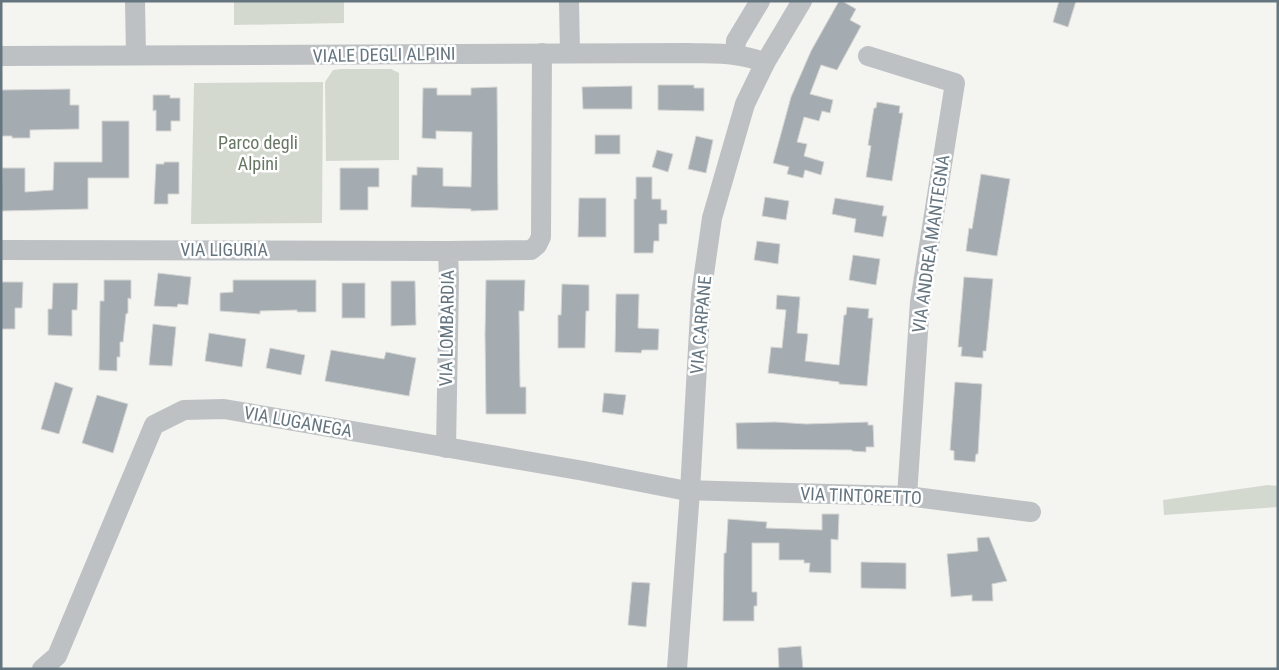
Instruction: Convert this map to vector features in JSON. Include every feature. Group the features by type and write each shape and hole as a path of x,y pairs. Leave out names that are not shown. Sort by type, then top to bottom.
{"street":[{"path":"135,1 136,55"},
{"path":"569,1 570,53"},
{"path":"735,54 736,41 760,1"},
{"name":"VIA CARPANE","path":"678,669 701,295 712,218 745,104 765,63 802,1"},
{"name":"VIA LOMBARDIA","path":"446,448 448,251 531,250 537,245 541,237 542,53"},
{"name":"VIALE DEGLI ALPINI","path":"1,56 689,53 735,54 765,63"},
{"name":"VIA ANDREA MANTEGNA","path":"868,56 955,83 920,302 907,496"},
{"name":"VIA LIGURIA","path":"1,250 448,251"},
{"name":"VIA LUGANEGA","path":"51,664 154,424 184,410 224,409 690,491"},
{"name":"VIA TINTORETTO","path":"690,491 907,496 1031,512"}],"green space":[{"path":"234,1 344,1 344,23 234,25"},
{"path":"391,69 399,73 399,160 326,161 325,82 333,70"},
{"name":"Parco degli Alpini","path":"323,82 322,223 191,224 194,83"},
{"path":"1268,485 1278,486 1278,507 1164,515 1163,500"}],"building":[{"path":"839,1 856,9 850,20 861,26 837,70 821,65 810,94 833,100 830,113 822,111 819,121 804,117 797,142 807,144 804,156 824,162 821,175 805,170 803,178 787,174 789,167 773,163 791,97 811,51"},
{"path":"1059,1 1076,1 1068,27 1053,22"},
{"path":"658,85 694,85 694,88 704,88 704,111 658,110"},
{"path":"632,86 632,109 583,109 582,87"},
{"path":"497,87 498,210 471,211 471,209 411,207 412,175 417,175 417,167 443,168 443,186 471,187 472,132 436,131 436,139 422,138 423,88 437,88 437,95 471,95 471,88"},
{"path":"70,89 70,105 79,105 79,129 30,130 30,138 1,136 1,90"},
{"path":"153,95 170,95 170,98 180,98 180,121 171,121 171,131 156,131 156,110 153,111"},
{"path":"877,102 900,106 899,113 903,113 892,181 866,177 871,146 868,145 874,108 876,108"},
{"path":"102,121 129,121 129,178 88,178 88,209 1,211 2,168 25,168 25,192 53,190 54,162 102,162"},
{"path":"595,135 620,135 620,154 595,154"},
{"path":"696,136 713,140 706,173 688,169"},
{"path":"657,150 673,154 668,172 652,167"},
{"path":"164,162 179,162 179,194 168,194 168,204 154,204 156,164 164,164"},
{"path":"340,168 379,168 379,187 368,187 368,210 340,210"},
{"path":"981,174 1010,179 997,256 966,251 969,228 972,229"},
{"path":"636,177 652,177 652,199 661,199 661,210 667,210 667,224 659,224 659,241 654,241 653,253 634,253"},
{"path":"765,197 789,201 786,220 762,216"},
{"path":"579,198 606,198 606,237 578,237"},
{"path":"835,198 884,206 882,216 887,216 883,237 854,232 856,219 832,214"},
{"path":"757,241 780,244 778,264 754,260"},
{"path":"853,255 880,259 876,285 849,280"},
{"path":"158,273 191,277 188,305 178,304 177,307 154,306"},
{"path":"964,277 993,279 986,351 983,351 983,358 961,356 962,347 958,347"},
{"path":"104,280 131,280 131,299 128,298 128,313 126,314 123,342 120,342 120,357 117,357 117,371 99,370 100,301 104,301"},
{"path":"233,280 316,280 316,312 297,312 297,310 260,311 260,314 220,311 220,293 233,292"},
{"path":"486,280 525,280 524,311 519,311 520,387 526,387 526,414 486,414"},
{"path":"391,281 415,281 416,325 391,326"},
{"path":"1,282 23,282 22,308 15,308 15,329 1,329"},
{"path":"53,283 78,283 77,310 72,310 72,336 48,335 48,309 52,309"},
{"path":"342,283 365,283 365,318 342,318"},
{"path":"562,284 589,285 589,311 586,311 585,348 558,348 558,315 561,315"},
{"path":"616,294 639,294 638,328 659,329 658,350 642,350 641,353 615,352"},
{"path":"777,295 800,297 797,333 808,334 805,361 839,365 844,315 846,315 847,307 869,309 868,318 873,318 867,386 839,384 839,382 768,373 771,347 782,348 786,310 776,309"},
{"path":"153,324 176,327 172,366 149,365"},
{"path":"209,333 246,339 242,367 205,361"},
{"path":"270,348 305,355 301,375 266,368"},
{"path":"331,350 384,359 386,352 416,358 409,396 325,381"},
{"path":"55,382 73,388 59,434 41,429"},
{"path":"955,382 982,384 978,454 976,454 975,462 954,460 954,451 950,450"},
{"path":"604,393 626,395 623,415 602,412"},
{"path":"97,395 128,404 113,453 82,443"},
{"path":"775,422 806,424 868,422 868,425 873,425 874,447 866,447 866,452 852,450 737,449 736,423"},
{"path":"822,514 839,514 838,540 831,539 831,573 809,572 810,563 804,563 804,560 779,560 779,543 752,543 752,592 757,592 757,606 754,606 754,621 723,621 724,553 726,553 728,519 767,522 766,528 822,530"},
{"path":"989,537 1007,581 992,584 993,601 972,601 972,595 951,597 947,554 978,551 977,538"},
{"path":"861,562 906,563 906,589 861,588"},
{"path":"632,582 650,583 646,627 628,625"},
{"path":"801,646 803,669 779,669 778,648"}]}
